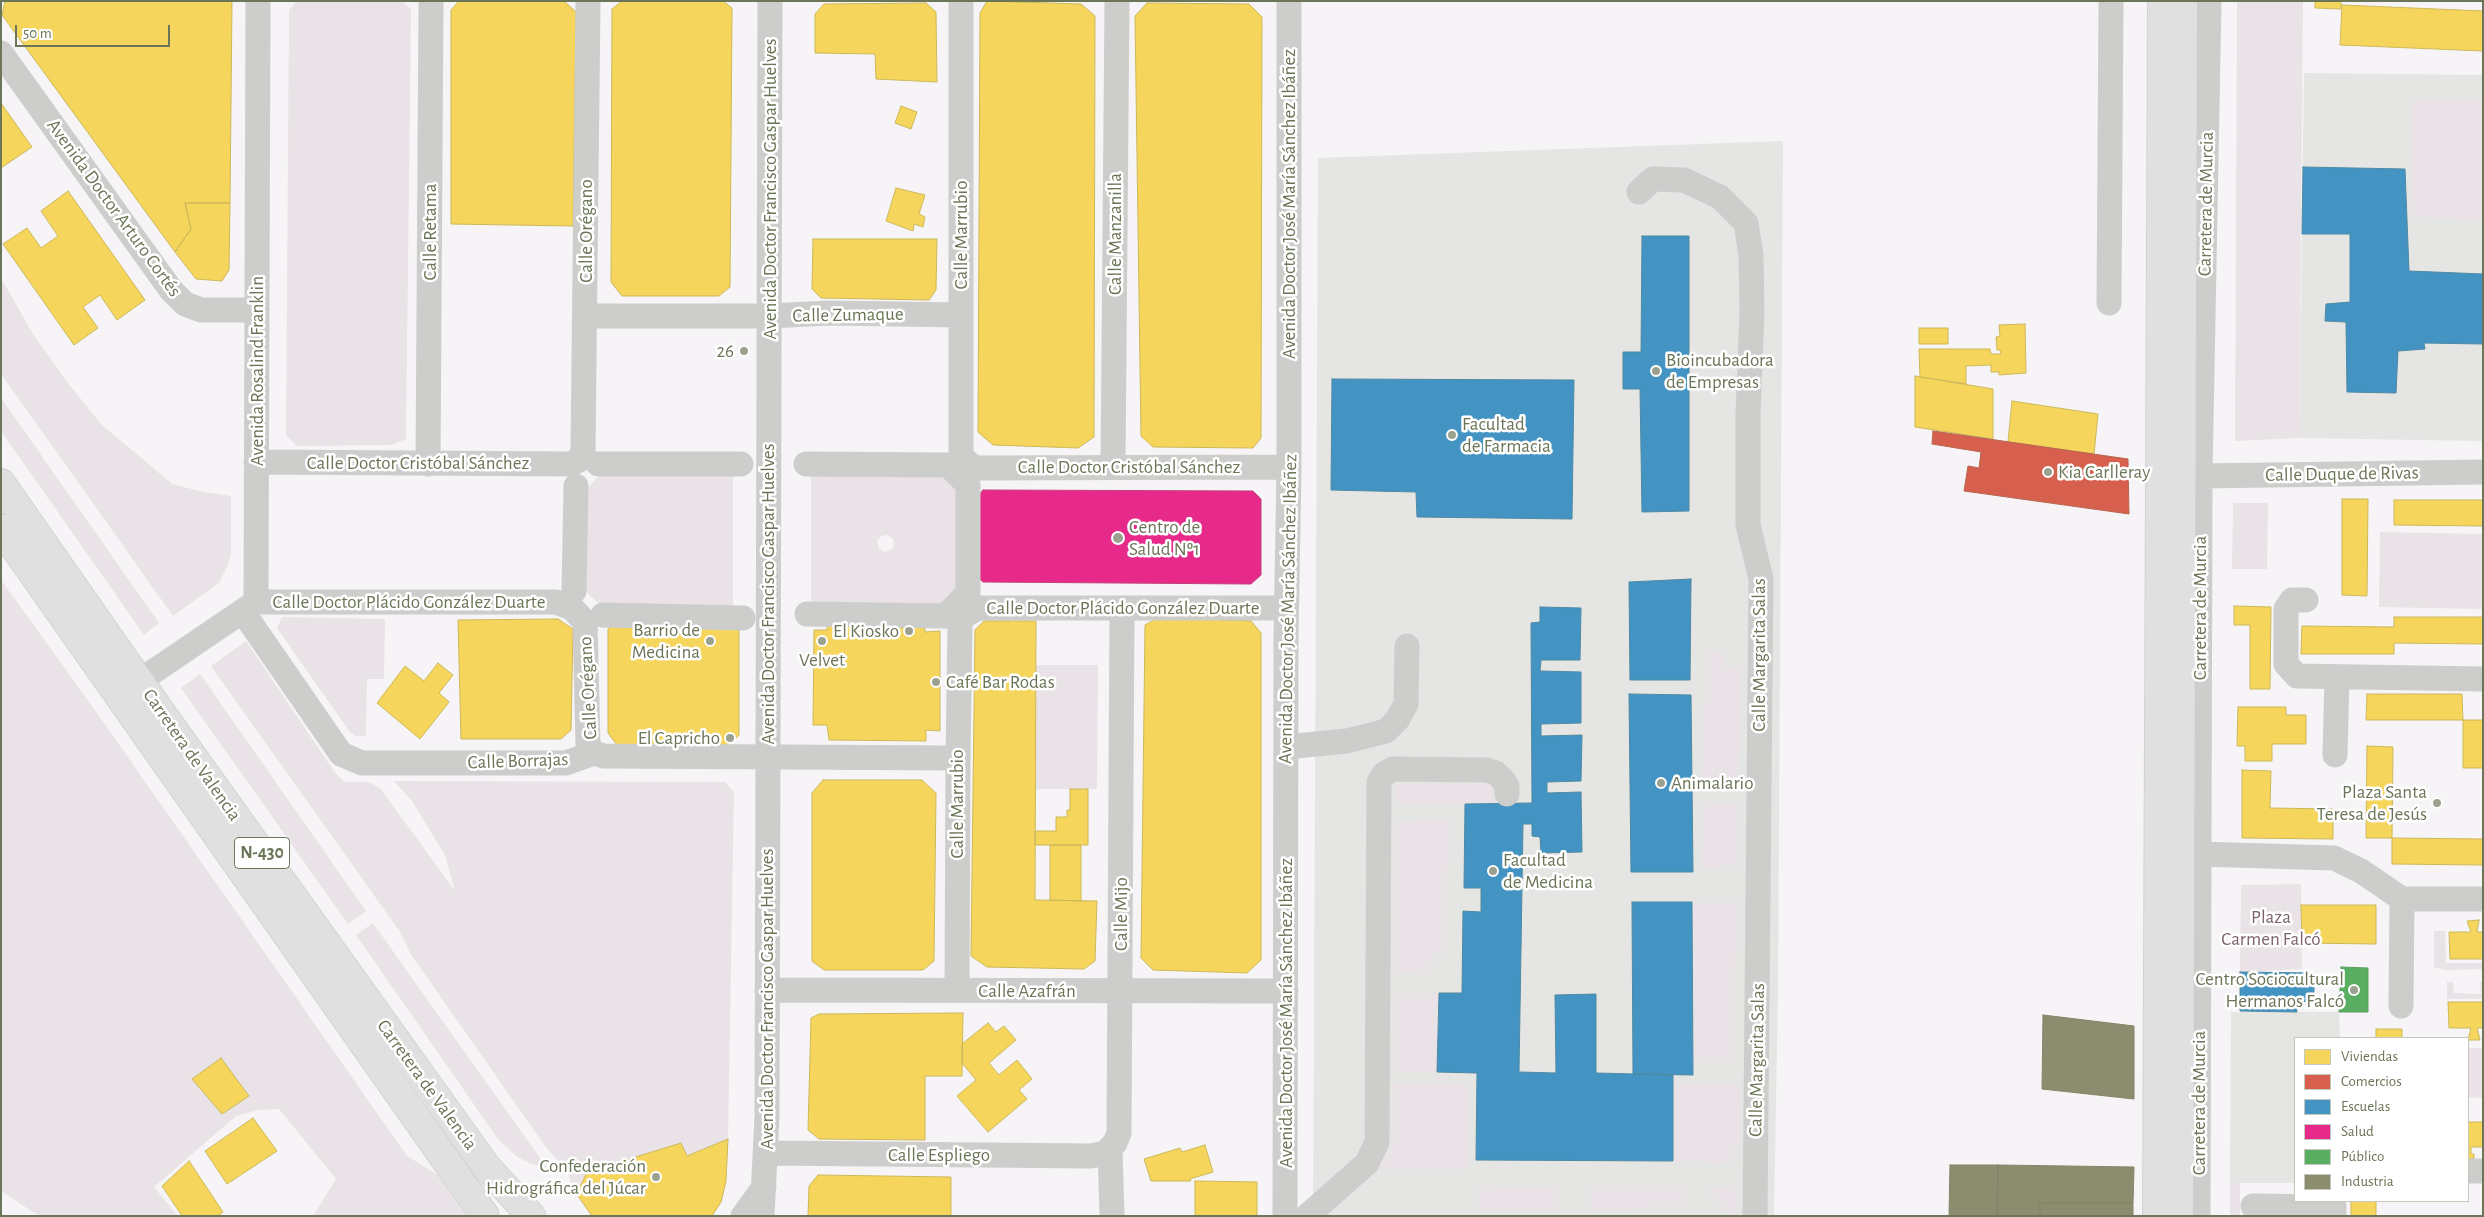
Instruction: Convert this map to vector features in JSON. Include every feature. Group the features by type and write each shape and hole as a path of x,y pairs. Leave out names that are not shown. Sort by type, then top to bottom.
{"main road":[{"path":"2157,1216 2162,1"},
{"name":"Carretera de Murcia","path":"2179,1216 2183,1"},
{"name":"Carretera de Valencia","path":"1,483 141,680 163,716 485,1166 531,1216"},
{"name":"Carretera de Valencia","path":"1,528 485,1216"}],"street":[{"name":"Avenida Rosalind Franklin","path":"249,607 256,462 258,1"},
{"name":"Calle Retama","path":"428,464 431,1"},
{"name":"Calle Orégano","path":"588,1 583,451 588,462"},
{"name":"Avenida Doctor Francisco Gaspar Huelves","path":"759,1210 766,1153 770,1"},
{"name":"Calle Marrubio","path":"957,990 960,625 958,612 968,593 968,485 961,452 961,1"},
{"name":"Calle Manzanilla","path":"1113,467 1117,1"},
{"name":"Avenida Doctor José María Sánchez Ibáñez","path":"1285,1216 1286,608 1289,467 1289,1"},
{"path":"2109,303 2111,1"},
{"name":"Carretera de Murcia","path":"2198,1216 2200,476 2209,1"},
{"name":"Avenida Doctor Arturo Cortés","path":"1,53 171,290 185,304 201,310 257,310"},
{"name":"Calle Margarita Salas","path":"1638,192 1653,179 1684,180 1720,197 1746,223 1751,256 1752,312 1748,413 1748,525 1761,579 1755,1216"},
{"name":"Calle Zumaque","path":"585,316 770,316 830,313 961,315"},
{"name":"Calle Doctor Cristóbal Sánchez","path":"256,462 741,464"},
{"name":"Calle Doctor Cristóbal Sánchez","path":"806,464 948,465 964,470 975,468 1289,467"},
{"name":"Calle Duque de Rivas","path":"2200,476 2483,472"},
{"path":"574,592 576,486"},
{"path":"2306,600 2292,600 2286,609 2286,664 2297,676 2483,679"},
{"name":"Calle Doctor Plácido González Duarte","path":"249,607 556,602 594,619"},
{"path":"141,680 249,607"},
{"name":"Calle Borrajas","path":"249,607 341,754 362,763 566,763 594,753 604,756 958,758"},
{"name":"Calle Doctor Plácido González Duarte","path":"807,614 946,616 978,608 1286,608"},
{"name":"Calle Mijo","path":"1112,1216 1110,1150 1119,1133 1122,609"},
{"path":"594,619 743,618"},
{"name":"Calle Orégano","path":"594,619 588,745 594,753"},
{"path":"1286,747 1347,741 1386,731 1397,720 1406,704 1407,646"},
{"path":"2335,755 2337,676"},
{"path":"1307,1216 1367,1163 1377,1142 1379,782 1384,774 1393,770 1487,770 1496,773 1502,779 1507,786 1507,794"},
{"path":"2199,854 2334,858 2361,871 2402,899 2483,899"},
{"path":"2402,899 2402,1006"},
{"name":"Calle Azafrán","path":"767,990 1286,992"},
{"name":"Calle Espliego","path":"766,1153 1092,1156 1110,1150"},
{"path":"2253,1206 2334,1207 2334,1216"}],"shaded area":[{"path":"2304,73 2483,75 2483,441 2299,438"},
{"path":"1783,141 1778,987 1774,1216 1313,1216 1318,158"},
{"path":"2231,1012 2339,1012 2340,1037 2294,1037 2294,1183 2230,1183"}],"green space":[{"path":"297,1 403,2 411,9 406,439 392,445 297,446 286,435 289,10"},
{"path":"2237,1 2303,1 2299,438 2235,441"},
{"path":"2412,101 2483,101 2483,219 2410,218"},
{"path":"1,278 33,334 68,383 101,424 172,484 203,492 231,496 231,554 228,565 219,583 173,616 1,374"},
{"path":"1,398 159,623 144,635 1,431"},
{"path":"811,469 940,471 962,498 962,593 938,611 811,611","holes":["887,535 893,539 894,545 891,550 884,552 879,549 877,541 881,536"]},
{"path":"606,472 733,472 733,610 600,604 581,588 582,495 596,479"},
{"path":"2233,503 2268,503 2267,569 2232,569"},
{"path":"2380,532 2483,534 2483,609 2379,607"},
{"path":"1,580 85,696 407,1156 438,1175 466,1216 313,1216 336,1179 279,1109 258,1110 236,1116 154,1187 178,1216 39,1216 1,1191"},
{"path":"282,617 385,619 384,679 367,679 366,736 356,736 349,731 277,628"},
{"path":"246,641 336,774 345,782 369,782 380,788 455,891 445,855 412,801 394,781 725,782 734,792 728,1139 687,1156 681,1143 587,1172 581,1185 573,1189 566,1168 579,1158 565,1167 547,1149 410,953 400,932 211,666"},
{"path":"1706,651 1723,651 1723,667 1740,666 1738,789 1701,791"},
{"path":"1036,665 1098,665 1097,789 1036,789"},
{"path":"200,674 366,911 348,924 181,688"},
{"path":"1397,784 1492,784 1493,804 1395,803"},
{"path":"1704,802 1738,805 1737,865 1701,868"},
{"path":"1449,820 1446,954 1434,953 1430,974 1394,973 1394,822"},
{"name":"Plaza Carmen Falcó","path":"2301,884 2302,969 2240,972 2241,885"},
{"path":"1692,902 1737,902 1734,1063 1693,1063"},
{"path":"373,923 547,1168 529,1163 516,1156 498,1139 356,935"},
{"path":"2434,931 2445,931 2446,963 2483,963 2483,969 2446,970 2434,967"},
{"path":"2447,982 2453,982 2454,993 2481,994 2480,982 2483,982 2483,999 2447,999"},
{"path":"1439,993 1437,1072 1394,1072 1394,994"},
{"path":"2469,1048 2483,1048 2483,1098 2469,1097"},
{"path":"1392,1083 1468,1085 1468,1168 1376,1169 1385,1159 1393,1141"},
{"path":"1673,1083 1740,1083 1740,1145 1725,1163 1673,1161"},
{"path":"2230,1183 2240,1183 2240,1216 2230,1216"},
{"path":"1479,1186 1558,1188 1559,1210 1480,1211"},
{"path":"1592,1186 1686,1186 1686,1206 1591,1211"},
{"path":"1736,1186 1736,1216 1729,1216 1719,1202 1709,1198 1708,1187"}],"building: Viviendas":[{"path":"5,1 232,1 230,203 185,203 191,229 175,252 2,15"},
{"path":"459,1 564,1 576,12 573,226 451,224 451,10"},
{"path":"622,1 723,1 732,8 730,287 719,296 622,296 611,282 612,9"},
{"path":"987,1 1081,4 1095,16 1094,437 1078,448 993,445 978,432 980,13"},
{"path":"2315,1 2341,1 2341,9 2315,8"},
{"path":"926,3 936,12 937,82 876,79 875,54 815,53 815,14 824,4"},
{"path":"1147,3 1249,4 1262,17 1261,438 1253,448 1153,447 1141,436 1135,16"},
{"path":"2342,5 2483,11 2483,51 2340,45"},
{"path":"1,103 32,147 1,168"},
{"path":"901,106 917,112 911,129 895,123"},
{"path":"896,188 925,195 919,214 925,217 923,227 914,224 913,231 886,221"},
{"path":"68,191 145,300 117,320 100,295 83,307 98,328 74,345 3,244 27,228 41,248 58,236 41,211"},
{"path":"185,203 230,203 229,270 222,281 196,279 175,252 191,229"},
{"path":"813,239 937,239 936,290 929,300 821,298 812,289"},
{"path":"2025,324 2026,373 1999,375 1999,372 1991,372 1991,365 1966,366 1966,384 1920,377 1919,349 1990,349 1991,354 2001,354 2000,350 1997,350 1996,337 2000,336 1999,325"},
{"path":"1919,328 1948,328 1948,344 1919,344"},
{"path":"1915,376 1993,389 1993,439 1915,427"},
{"path":"2012,401 2098,414 2094,454 2008,442"},
{"path":"2342,499 2368,499 2367,596 2342,595"},
{"path":"2394,500 2483,500 2483,526 2394,525"},
{"path":"2234,606 2271,607 2270,689 2250,689 2250,625 2234,625"},
{"path":"1159,617 1251,621 1261,633 1261,960 1247,973 1153,970 1141,958 1145,625"},
{"path":"2394,617 2483,617 2483,644 2394,643 2394,654 2301,654 2302,626 2394,627"},
{"path":"828,618 924,618 925,632 940,631 940,731 926,730 926,741 829,740 827,725 813,725 814,630 827,630"},
{"path":"558,619 573,629 571,730 561,739 461,739 458,620"},
{"path":"619,620 729,620 739,631 739,735 728,745 617,745 608,733 608,629"},
{"path":"984,621 1036,621 1035,900 1097,901 1095,961 1084,969 987,967 971,956 975,630"},
{"path":"438,663 453,675 439,693 449,702 420,739 377,703 405,666 424,681"},
{"path":"2367,694 2462,694 2463,720 2366,720"},
{"path":"2238,707 2286,707 2286,715 2306,715 2306,744 2272,744 2272,761 2245,761 2245,746 2237,746"},
{"path":"2463,720 2483,720 2483,768 2463,768"},
{"path":"2367,746 2393,747 2392,838 2366,838"},
{"path":"2242,770 2271,771 2270,808 2333,809 2333,839 2242,838"},
{"path":"823,780 922,780 936,793 934,961 923,970 824,970 812,961 812,793"},
{"path":"1070,789 1088,789 1088,845 1035,845 1035,831 1056,831 1056,817 1067,817 1067,810 1070,810"},
{"path":"2392,838 2483,839 2483,865 2392,864"},
{"path":"1050,845 1081,845 1081,901 1050,900"},
{"path":"2301,905 2376,905 2376,944 2302,943"},
{"path":"2479,920 2477,932 2483,932 2483,959 2450,959 2449,932 2471,932 2467,921"},
{"path":"2448,1002 2483,1002 2483,1028 2477,1028 2480,1040 2469,1040 2471,1028 2449,1028"},
{"path":"963,1013 962,1076 925,1076 925,1140 819,1139 808,1130 811,1018 819,1014"},
{"path":"988,1023 996,1032 1004,1026 1016,1040 989,1063 999,1075 1017,1060 1032,1079 1019,1090 1027,1099 988,1132 957,1096 976,1080 962,1063 962,1044"},
{"path":"2376,1029 2402,1029 2402,1037 2376,1037"},
{"path":"221,1058 249,1096 222,1114 192,1079"},
{"path":"253,1118 277,1151 227,1184 205,1151"},
{"path":"2469,1122 2483,1122 2483,1147 2471,1147 2471,1154 2474,1154 2474,1159 2469,1159"},
{"name":"Confederación Hidrográfica del Júcar","path":"728,1139 726,1181 721,1202 712,1216 592,1216 573,1189 581,1185 587,1172 681,1143 687,1156"},
{"path":"1205,1145 1213,1172 1190,1179 1191,1181 1151,1181 1144,1159 1180,1148 1182,1152"},
{"path":"189,1161 223,1212 218,1216 182,1216 162,1186"},
{"path":"818,1175 951,1177 951,1216 808,1216 809,1186"},
{"path":"1195,1181 1257,1182 1257,1216 1195,1216"},
{"path":"2351,1202 2376,1202 2376,1216 2351,1216"}],"building: Comercios":[{"name":"Kia Carlleray","path":"1933,431 2128,459 2129,514 1964,491 1968,466 1979,468 1981,452 1932,444"}],"building: Escuelas":[{"path":"2303,167 2405,169 2409,271 2483,274 2483,344 2424,343 2425,349 2398,351 2396,393 2347,392 2346,322 2325,321 2326,304 2350,302 2350,234 2302,234"},
{"name":"Bioincubadora de Empresas","path":"1642,236 1689,236 1689,511 1642,512 1640,389 1623,389 1623,352 1641,352"},
{"name":"Facultad de Farmacia","path":"1332,379 1574,380 1572,519 1417,517 1416,492 1331,490"},
{"path":"1691,579 1690,680 1630,680 1629,582"},
{"name":"Facultad de Medicina","path":"1540,607 1581,608 1580,660 1541,660 1540,671 1581,672 1581,723 1541,724 1541,736 1582,735 1581,781 1547,782 1547,793 1581,792 1582,852 1541,853 1540,837 1532,836 1532,824 1523,824 1519,1072 1556,1073 1555,995 1596,994 1596,1073 1673,1075 1673,1161 1476,1160 1477,1073 1437,1072 1439,993 1462,993 1463,911 1481,912 1481,888 1464,888 1465,804 1532,803 1531,623 1540,622"},
{"name":"Animalario","path":"1629,694 1691,695 1693,872 1631,872"},
{"path":"1632,902 1692,902 1693,1075 1633,1074"},
{"path":"2240,972 2314,973 2314,1001 2296,1002 2297,1012 2240,1011"}],"building: Salud":[{"name":"Centro de Salud Nº1","path":"983,490 1253,491 1261,499 1261,575 1251,584 983,582 974,574 976,499"}],"building: Público":[{"name":"Centro Sociocultural Hermanos Falcó","path":"2341,967 2368,968 2368,1012 2339,1012"}],"building: Industria":[{"path":"2043,1015 2134,1026 2134,1099 2042,1089"},
{"path":"1950,1165 1998,1165 1997,1216 1949,1216"},
{"path":"1998,1165 2134,1167 2133,1203 2040,1203 2040,1216 1997,1216"},
{"path":"2040,1203 2133,1203 2133,1216 2040,1216"}],"place":[{"name":"26","path":"744,351"},
{"name":"Bioincubadora de Empresas","path":"1656,371"},
{"name":"Facultad de Farmacia","path":"1452,435"},
{"name":"Kia Carlleray","path":"2048,472"},
{"name":"Centro de Salud Nº1","path":"1118,538"},
{"name":"El Kiosko","path":"909,631"},
{"name":"Barrio de Medicina","path":"710,641"},
{"name":"Velvet","path":"822,641"},
{"name":"Café Bar Rodas","path":"936,682"},
{"name":"El Capricho","path":"730,738"},
{"name":"Animalario","path":"1661,783"},
{"name":"Plaza Santa Teresa de Jesús","path":"2437,803"},
{"name":"Facultad de Medicina","path":"1493,871"},
{"name":"Centro Sociocultural Hermanos Falcó","path":"2354,990"},
{"name":"Confederación Hidrográfica del Júcar","path":"656,1177"}]}
